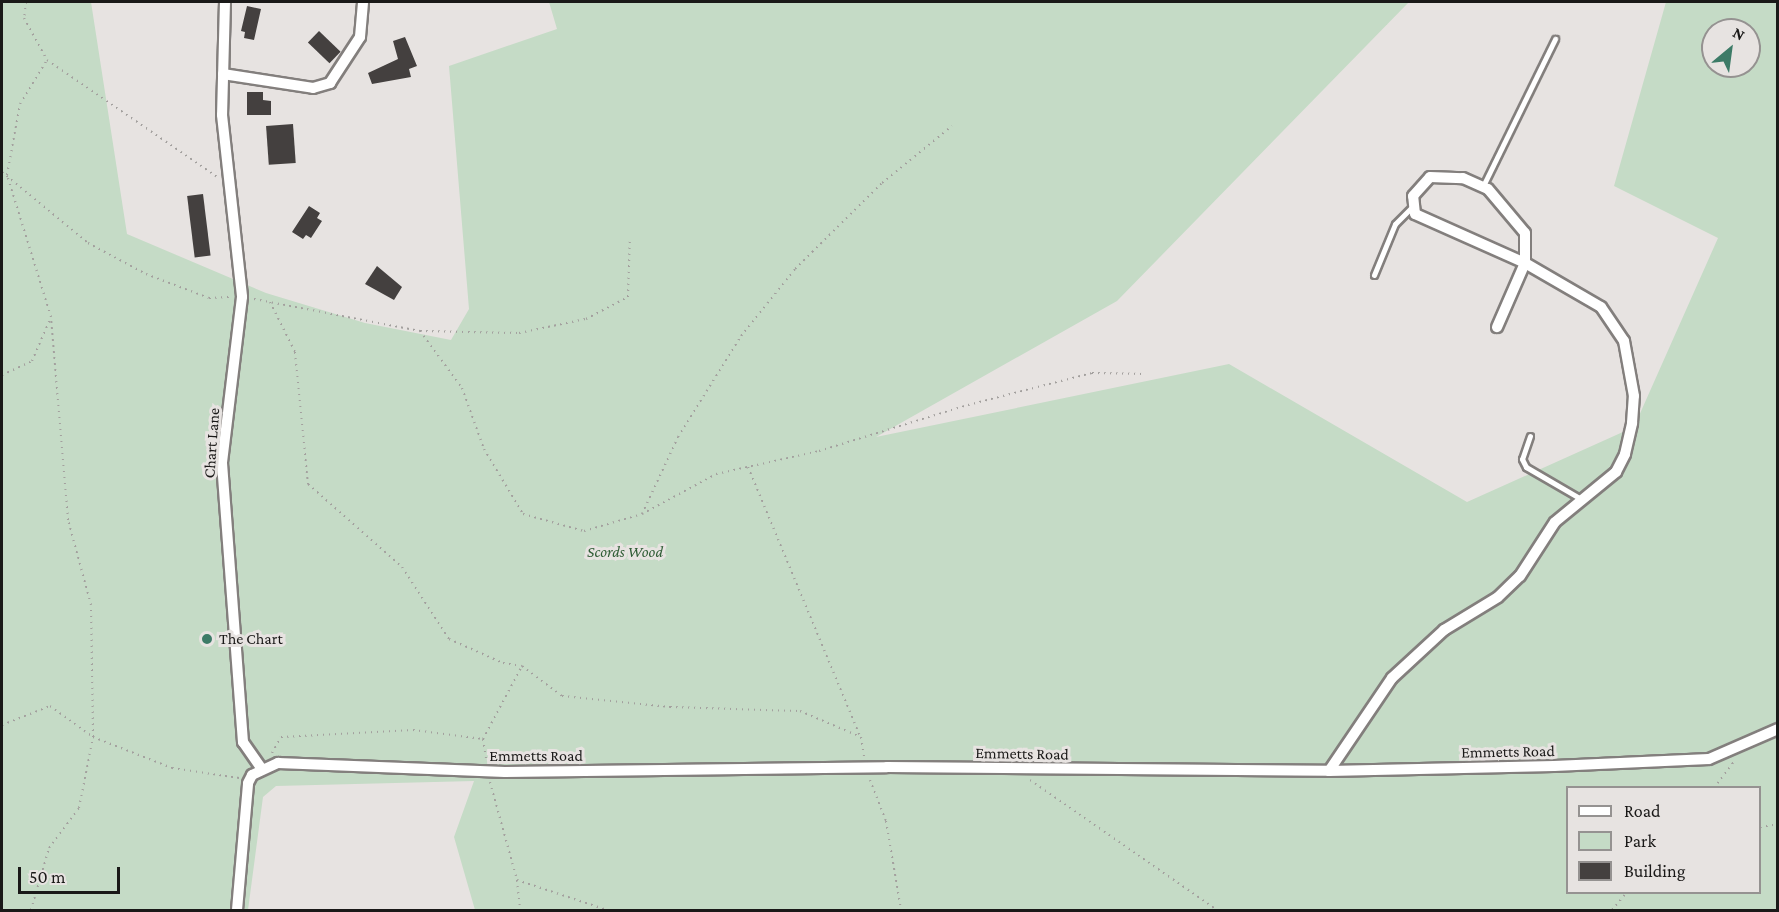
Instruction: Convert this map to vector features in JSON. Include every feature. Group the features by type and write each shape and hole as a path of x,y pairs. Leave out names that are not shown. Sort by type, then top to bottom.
{"street":[{"name":"Chart Lane","path":"225,2 222,115 232,187 242,297 222,463 243,742 262,769"},
{"path":"223,74 313,88 330,83 360,37 363,2"},
{"path":"1329,771 1392,678 1444,630 1498,597 1520,576 1555,522 1584,501 1616,472 1625,454 1634,396 1624,341 1601,307 1525,263 1415,214 1413,196 1430,177 1463,178 1483,187 1507,208 1525,232 1525,263 1497,327"},
{"name":"Emmetts Road","path":"262,769 278,763 488,772 866,768 1329,771 1709,759 1778,729"},
{"path":"237,910 246,796 252,775 262,769"}],"lane":[{"path":"1483,187 1555,39"},
{"path":"1374,275 1395,224 1414,205"},
{"path":"1530,436 1522,459 1526,467 1584,501"}],"path":[{"path":"26,2 24,18 47,60 232,187"},
{"path":"32,910 49,848 79,808 93,736 91,605 68,520 51,317 7,175 20,104 47,60"},
{"path":"642,514 678,437 741,336 795,269 882,183 952,126"},
{"path":"2,172 88,243 146,274 209,298 242,297 420,331 519,333 586,319 628,297 630,237"},
{"path":"270,302 295,352 308,484 402,567 449,639 504,663 522,666 562,696 670,707 800,711 861,737"},
{"path":"2,375 32,361 51,317"},
{"path":"420,331 462,388 484,449 523,514 584,531 642,514 716,474 1092,373 1144,374"},
{"path":"748,467 861,737 866,768 886,821 902,910"},
{"path":"520,910 517,880 488,772 483,739 522,666"},
{"path":"2,725 50,706 93,736 172,768 243,778 244,769"},
{"path":"262,769 282,737 413,730 483,739"},
{"path":"1716,786 1733,765 1739,746"},
{"path":"1013,768 1217,910"},
{"path":"1761,827 1778,824"},
{"path":"517,880 607,910"},
{"path":"1612,910 1625,894"}],"green space":[{"name":"Scords Wood","path":"2,2 91,2 127,234 266,293 365,323 451,340 469,309 449,66 557,29 549,2 1409,2 1117,301 876,437 1229,364 1467,502 1634,427 1718,238 1614,186 1666,2 1777,2 1777,910 475,910 454,837 474,781 276,786 263,797 248,910 2,910"}],"building":[{"path":"247,6 261,9 254,40 244,38 245,32 241,31"},
{"path":"319,31 341,52 329,63 308,43"},
{"path":"405,37 417,66 409,69 411,77 372,84 368,73 398,59 393,41"},
{"path":"247,92 263,92 263,100 271,101 271,115 247,115"},
{"path":"293,124 296,163 269,165 266,126"},
{"path":"203,194 211,256 195,257 187,196"},
{"path":"309,206 320,213 317,218 322,221 311,238 306,235 303,239 292,232"},
{"path":"377,266 402,287 394,300 365,284"}],"place":[{"name":"The Chart","path":"207,639"}]}
